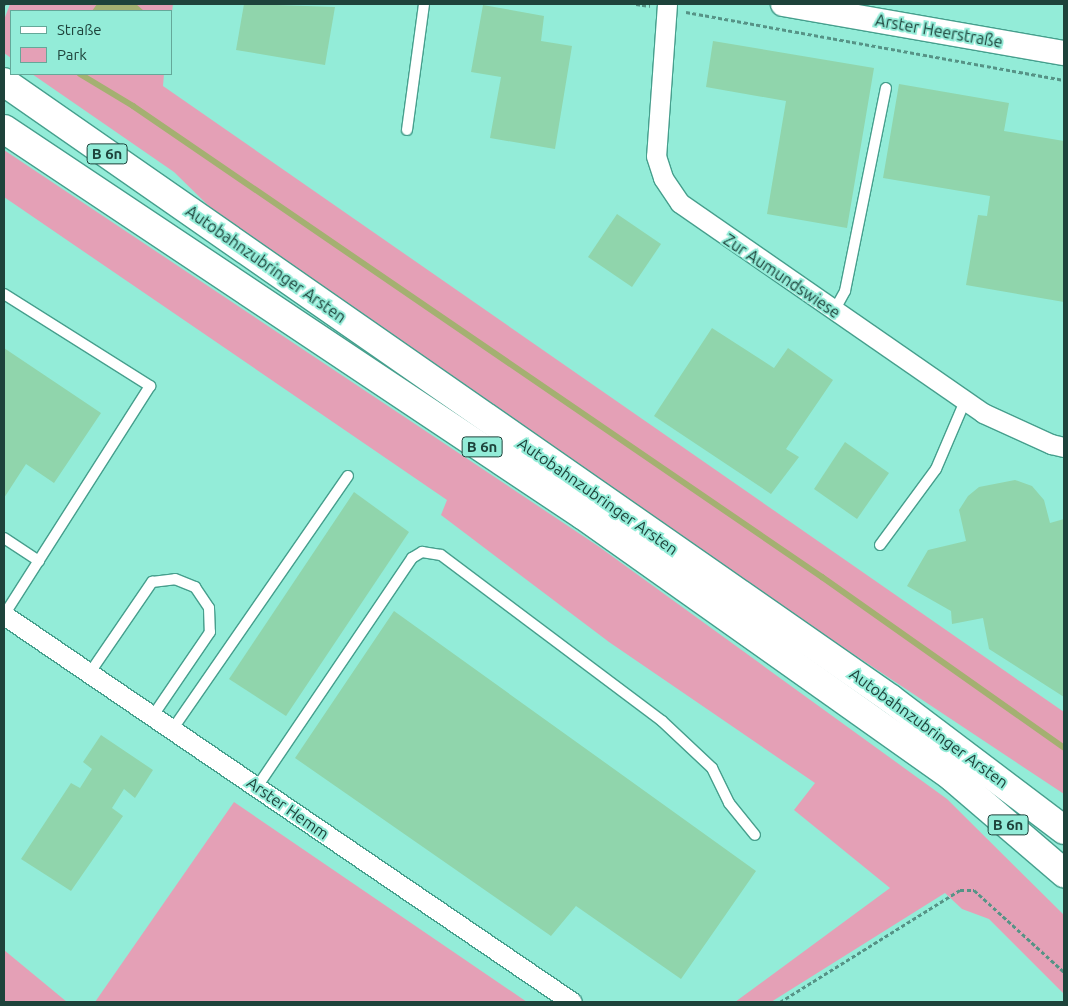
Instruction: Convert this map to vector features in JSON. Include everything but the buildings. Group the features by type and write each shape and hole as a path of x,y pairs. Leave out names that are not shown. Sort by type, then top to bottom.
{"highway":[{"name":"Autobahnzubringer Arsten","path":"4,82 891,698 1064,830"},
{"name":"Autobahnzubringer Arsten","path":"4,129 381,378 584,516 952,778 1064,873"}],"street":[{"name":"Arster Heerstraße","path":"783,4 1064,53"},
{"name":"Zur Aumundswiese","path":"666,6 656,156 663,178 680,203 965,401 1051,444 1064,447"},
{"name":"Arster Hemm","path":"4,615 572,1002"}],"lane":[{"path":"407,130 424,4"},
{"path":"834,311 845,292 886,88"},
{"path":"4,294 150,386 4,615"},
{"path":"880,545 936,469 965,401"},
{"path":"172,730 348,476"},
{"path":"4,538 39,561"},
{"path":"257,787 412,558 422,552 441,555 662,721 712,768 729,803 755,835"},
{"path":"89,674 152,582 175,579 195,588 209,608 210,632 152,717"}],"path":[{"path":"636,4 666,6 1064,80"},
{"path":"780,1002 960,890 974,890 1064,972"}],"green space":[{"path":"10,4 173,4 172,12 10,10 10,57 4,53 4,20"},
{"path":"33,75 164,75 163,86 1064,712 1064,794 811,626 220,217 174,172"},
{"path":"4,150 598,546 947,799 1064,915 1064,994 989,919 962,909 945,893 771,1002 735,1002 890,888 794,810 815,783 609,642 441,515 447,500 4,197"},
{"path":"234,802 527,1002 95,1002"},
{"path":"4,950 67,1002 4,1002"}],"shaded area":[{"path":"97,4 136,4 143,10 93,10"}],"waterway":[{"path":"82,75 133,106 822,577 1064,748"}]}
